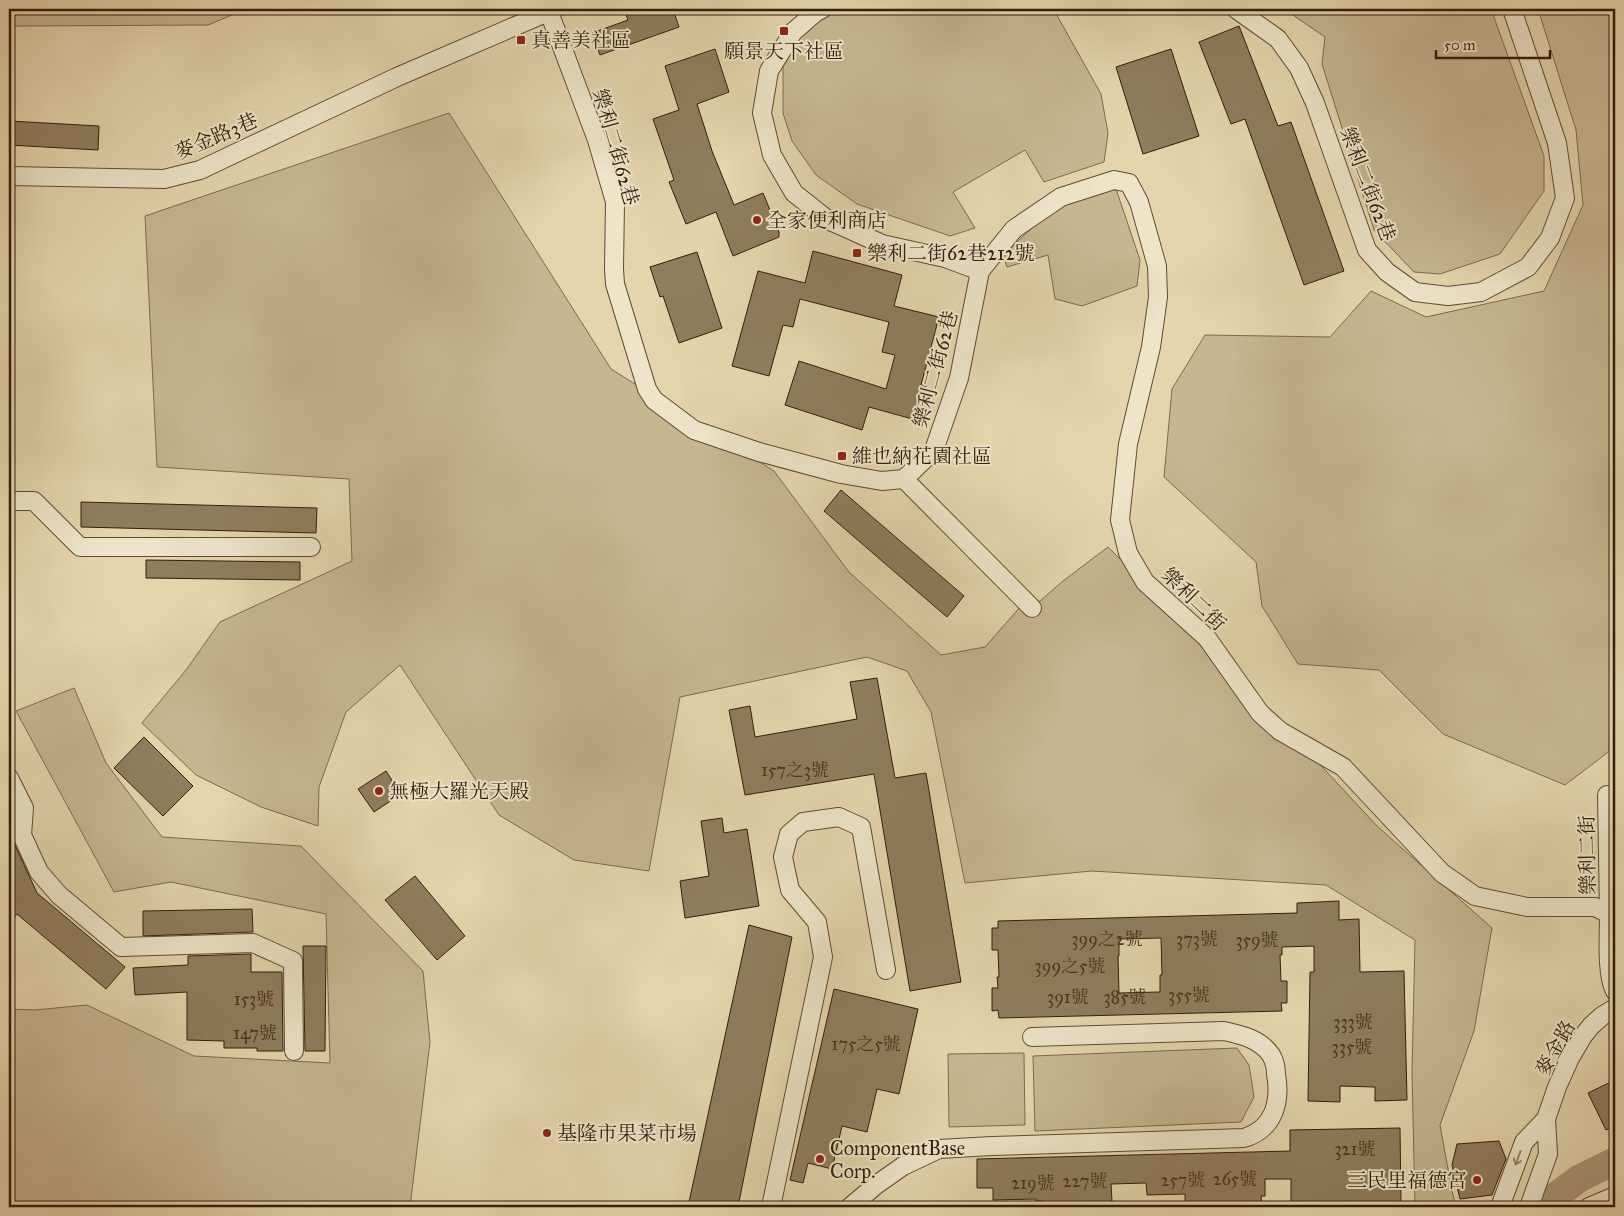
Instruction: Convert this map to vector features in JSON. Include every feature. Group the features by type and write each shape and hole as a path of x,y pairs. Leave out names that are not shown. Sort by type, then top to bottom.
{"street":[{"path":"822,9 793,32 770,71 762,113 772,155 794,193 828,220 882,244 945,258 980,271"},
{"name":"樂利二街62巷","path":"1236,9 1278,39 1299,68 1315,103 1367,250 1387,272 1415,292 1448,296 1481,292 1528,267 1550,238 1565,198 1556,143 1512,9"},
{"name":"樂利二街62巷","path":"397,77 552,10 597,140 615,202 614,269 616,284 647,389 654,400 694,430 759,452 841,474 882,481 904,479 934,450 959,378 980,271"},
{"name":"麥金路3巷","path":"9,176 164,179 200,170 397,77"},
{"name":"樂利二街","path":"980,271 1014,229 1061,197 1114,180 1129,183 1139,202 1157,266 1158,297 1150,347 1128,444 1120,520 1128,553 1145,582 1207,638 1260,713 1280,731 1344,767 1442,873 1475,896 1527,907 1594,907 1609,914"},
{"path":"904,479 1032,608"},
{"path":"9,501 34,501 80,547 311,547"},
{"path":"9,778 24,808 22,835 39,872 59,895 122,947 253,943 292,961 294,1052"},
{"name":"樂利二街","path":"1607,795 1610,974 1615,991"},
{"path":"771,1207 822,957 818,922 790,890 783,858 788,834 803,822 839,817 861,827 886,970"},
{"name":"麥金路","path":"1529,1207 1548,1154 1546,1119 1560,1080 1583,1036 1602,1016 1615,1008"},
{"path":"850,1207 903,1166 940,1149 1244,1138 1254,1136 1266,1126 1277,1101 1278,1086 1272,1057 1265,1048 1254,1040 1242,1035 1224,1031 1032,1037"},
{"name":"麥金路","path":"1500,1207 1524,1142 1546,1119"},
{"path":"1590,1207 1615,1196"}],"shaded area":[{"path":"9,9 246,9 208,25 17,26 9,31"},
{"path":"840,9 1054,10 1101,94 1108,133 1104,162 1044,182 1025,150 953,192 975,228 950,236 857,204 816,175 792,141 783,113 783,67 809,20"},
{"path":"1284,9 1491,9 1544,156 1544,191 1500,254 1440,274 1414,272 1374,230 1322,64 1325,37"},
{"path":"1538,9 1615,9 1615,747 1565,785 1443,734 1379,670 1298,664 1262,606 1256,562 1164,477 1172,389 1205,335 1330,337 1371,291 1426,317 1544,291 1583,205 1576,130"},
{"path":"449,113 611,369 774,471 849,572 941,655 985,647 1021,606 1032,608 1063,581 1108,547 1250,689 1377,826 1492,928 1474,1031 1440,1125 1456,1207 1415,1207 1412,1072 1415,940 1326,885 1092,871 965,883 931,712 907,671 867,657 680,697 649,871 574,860 499,815 400,665 346,712 319,787 318,826 261,807 196,775 142,723 186,670 220,622 352,561 349,479 157,467 145,216"},
{"path":"1115,186 1140,260 1137,286 1082,306 1055,299 1048,255 1007,267 1003,255 1050,211 1088,192"},
{"path":"74,688 106,763 162,837 301,846 423,971 430,1042 410,1207 9,1207 9,1009 35,1010 87,1005 194,1056 330,1063 326,914 171,882 114,892 16,711"},
{"path":"1237,1048 1249,1065 1254,1097 1241,1122 1035,1131 1033,1056"},
{"path":"1024,1053 1025,1125 949,1127 948,1054"}],"building":[{"path":"624,9 673,9 679,27 600,55 592,33 628,20"},
{"path":"1239,26 1278,126 1291,122 1344,271 1304,285 1245,119 1231,124 1199,42"},
{"path":"715,49 729,92 697,104 712,151 734,205 763,193 779,232 779,237 733,256 716,212 686,224 669,182 674,180 653,119 679,110 665,66"},
{"path":"1171,49 1199,136 1143,154 1116,67"},
{"path":"9,121 99,126 98,150 9,145"},
{"path":"813,251 902,275 894,306 939,317 921,385 926,386 916,420 869,407 862,430 785,405 799,361 886,389 895,355 882,352 889,322 800,299 793,327 783,325 769,376 732,366 758,271 805,283"},
{"path":"697,252 722,328 679,343 663,296 660,297 650,267"},
{"path":"841,490 964,596 947,617 824,511"},
{"path":"81,502 317,508 316,533 81,527"},
{"path":"146,560 300,562 300,580 146,578"},
{"path":"877,678 895,778 926,773 961,982 910,991 874,774 745,795 729,710 750,706 755,737 857,719 850,682"},
{"path":"144,737 193,786 163,816 114,768"},
{"name":"無極大羅光天殿","path":"386,771 401,794 374,812 358,789"},
{"path":"722,818 724,833 747,829 759,906 685,918 680,881 709,876 701,821"},
{"path":"9,832 37,893 125,967 106,989 17,914 9,924"},
{"path":"415,876 465,936 437,960 385,900"},
{"path":"1339,901 1339,920 1359,919 1360,972 1404,971 1407,1100 1375,1101 1375,1087 1340,1086 1340,1102 1308,1101 1310,972 1314,972 1314,946 1282,947 1282,955 1280,955 1281,981 1287,981 1287,1003 1281,1003 1282,1011 999,1018 998,1010 992,1011 992,988 998,988 997,977 999,977 998,950 992,950 992,928 998,928 998,921 1297,913 1297,903","holes":["1161,938 1162,975 1160,975 1160,992 1119,993 1119,939"]},
{"path":"252,909 253,932 143,936 143,911"},
{"path":"749,925 792,937 738,1207 688,1207"},
{"path":"303,946 326,946 325,1051 305,1051"},
{"path":"251,954 251,972 282,972 283,1051 257,1051 257,1048 224,1048 224,1041 187,1040 187,992 135,995 133,968 188,965 188,956"},
{"path":"834,989 918,1009 899,1094 877,1089 867,1132 842,1126 832,1169 808,1163 803,1183 790,1180"},
{"path":"1615,1080 1615,1126 1606,1130 1588,1093"},
{"path":"1400,1128 1401,1206 1291,1207 1291,1179 1265,1179 1265,1196 1261,1196 1262,1207 1185,1207 1185,1194 1147,1195 1146,1183 1111,1184 1112,1201 1110,1201 1110,1207 1042,1207 1042,1201 1036,1201 1036,1199 993,1200 993,1188 977,1188 977,1159 1290,1151 1290,1130"},
{"name":"三民里福德宮","path":"1499,1141 1506,1159 1492,1195 1460,1199 1452,1165 1457,1144"}],"waterway":[{"path":"1552,1207 1557,1195 1580,1178 1615,1161"}],"place":[{"name":"願景天下社區","path":"784,31"},
{"name":"真善美社區","path":"521,40"},
{"name":"全家便利商店","path":"757,220"},
{"name":"樂利二街62巷212號","path":"857,253"},
{"name":"維也納花園社區","path":"842,456"},
{"name":"無極大羅光天殿","path":"379,791"},
{"name":"基隆市果菜市場","path":"547,1133"},
{"name":"ComponentBase Corp.","path":"820,1159"},
{"name":"三民里福德宮","path":"1477,1180"}]}
